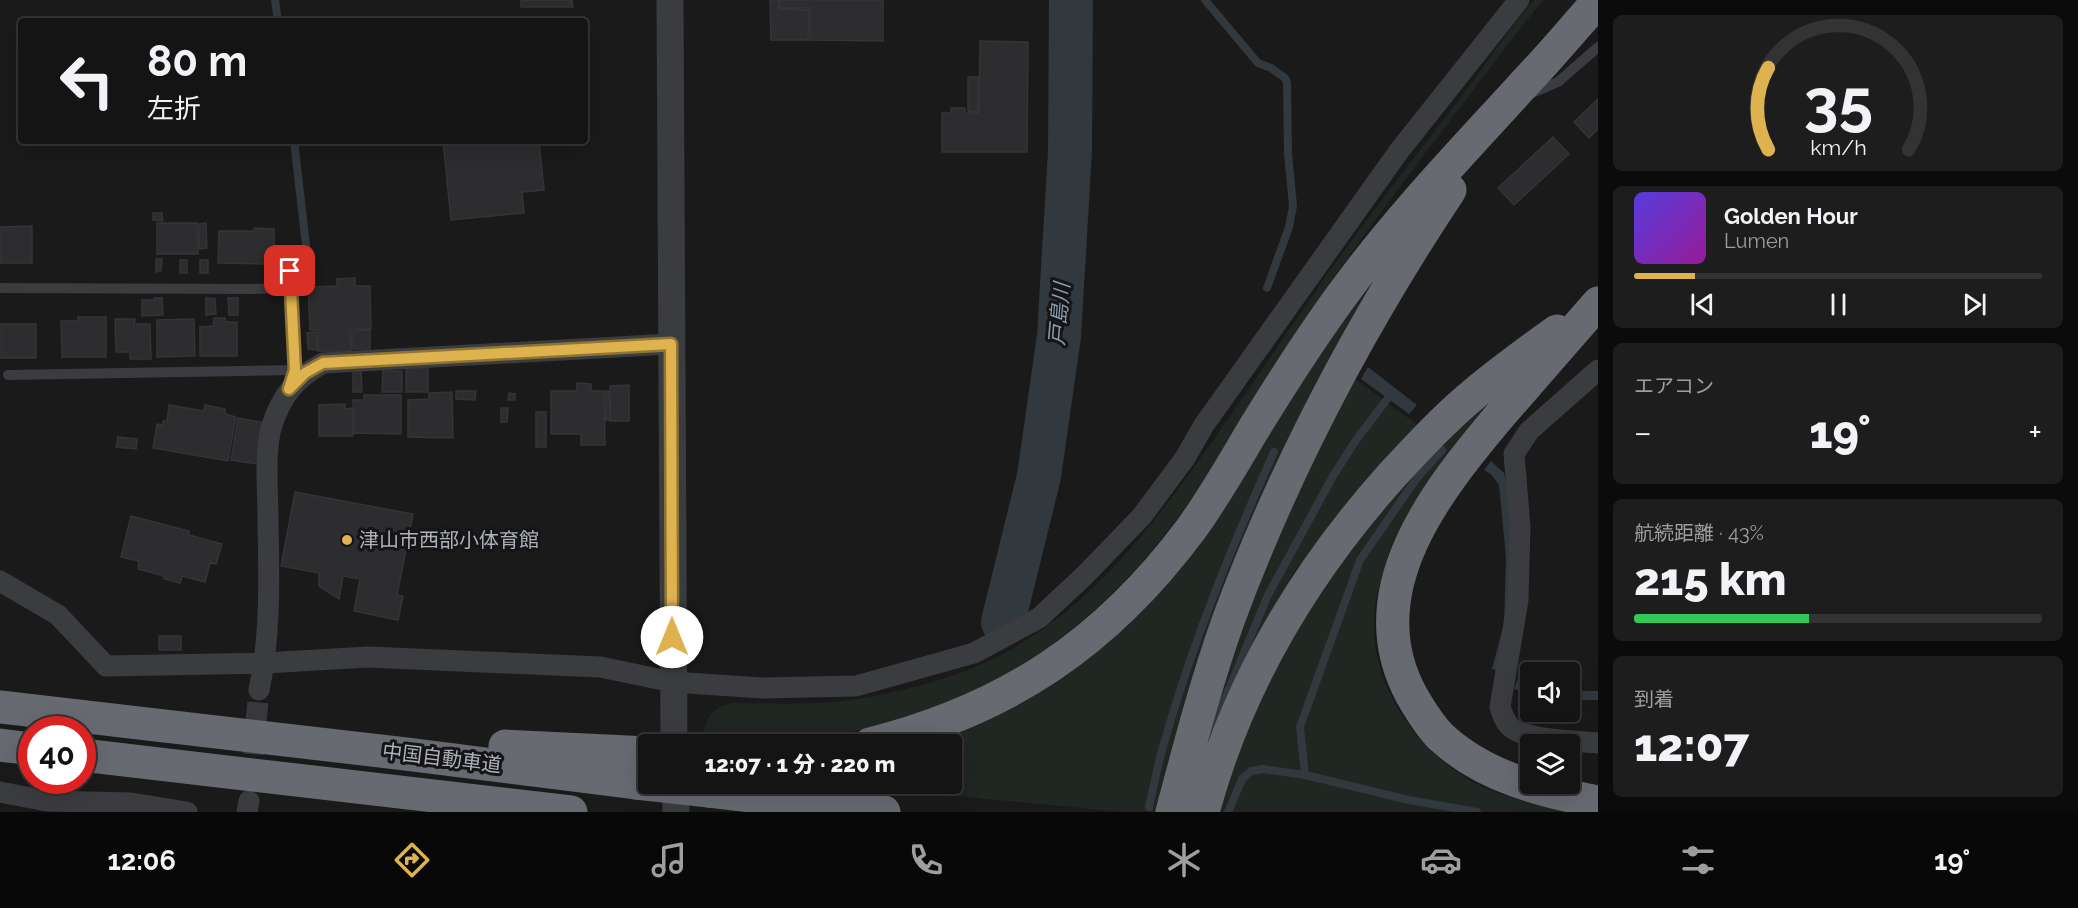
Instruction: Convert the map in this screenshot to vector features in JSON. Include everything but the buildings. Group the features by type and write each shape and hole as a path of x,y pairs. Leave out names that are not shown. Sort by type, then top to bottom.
{"highway":[{"path":"909,734 996,699 1048,669 1081,646 1118,614 1158,571 1192,527 1301,353 1349,285 1423,194 1598,1"},
{"path":"1172,812 1205,691 1228,620 1296,460 1377,305 1507,103"},
{"path":"1598,303 1463,459 1439,494 1419,526 1407,552 1398,579 1394,604 1394,632 1398,662 1422,714 1440,736 1465,756 1495,773 1560,795 1598,802"},
{"path":"1203,812 1227,735 1262,659 1295,601 1350,523 1431,433 1473,395 1515,361 1598,303"},
{"name":"中国自動車道","path":"0,707 100,718 638,763"},
{"path":"0,745 18,747"},
{"name":"中国自動車道","path":"96,757 571,812"},
{"name":"中国自動車道","path":"734,794 884,812"}],"street":[{"path":"670,0 674,734"},
{"path":"0,581 58,615 106,666 265,663 368,657 600,667 673,682 762,688 856,686 974,653 1039,618 1084,576 1142,516 1399,151 1519,0"},
{"path":"259,690 265,663 269,567 267,464 272,426 292,380 323,363 671,344"},
{"path":"1598,370 1528,431 1514,454 1520,527 1518,600 1500,707 1504,720 1514,730 1537,736 1598,743"},
{"path":"0,792 47,801 131,803 187,812"},
{"path":"675,794 676,812"}],"lane":[{"path":"1507,103 1558,82 1598,47"},
{"path":"8,375 292,380 290,271"},
{"path":"0,288 291,289"}],"shaded area":[{"path":"1534,0 1544,0 1507,45 1322,294 1182,512 1135,569 1103,603 1030,660 990,684 903,719 838,734 703,734 710,716 719,708 731,703 808,703 853,700 919,686 963,672 1001,655 1033,636 1091,590 1141,537 1164,508 1348,246"},
{"path":"1390,254 1158,812 1121,812 935,794 962,794 962,734 942,734 1076,665 1326,344"},
{"path":"1368,367 1417,405 1409,414 1361,379"},
{"path":"1520,373 1450,454 1404,520 1391,547 1379,588 1374,631 1378,660 1387,688 1401,714 1419,738 1440,759 1464,777 1490,790 1517,800 1564,812 1219,812 1228,781 1262,693 1290,639 1323,587 1360,536 1413,474"},
{"path":"1354,378 1419,426 1323,534 1293,574 1249,651 1209,742 1205,740 1222,684 1257,585 1309,465"},
{"path":"1491,461 1504,473 1507,485 1513,582 1500,671 1492,669 1504,623 1506,558 1499,485 1491,474 1484,470"},
{"path":"1517,680 1520,681 1520,690 1514,689"},
{"path":"1580,691 1598,691 1598,700 1580,700"}],"waterway":[{"path":"275,0 278,18"},
{"name":"戸島川","path":"1003,622 1039,476 1059,336 1070,151 1071,0"},
{"path":"1205,0 1258,63 1271,68 1285,78 1287,83 1288,153 1293,206 1289,227 1267,288"},
{"path":"294,144 306,245"},
{"path":"1211,732 1268,595 1333,476 1356,440 1391,394"},
{"path":"1305,775 1300,727 1360,560 1417,478 1442,450"},
{"path":"1149,807 1158,765 1176,703 1201,630 1228,558 1274,452"},
{"path":"1228,812 1242,779 1251,771 1263,769 1305,775 1409,800 1477,812"}],"tunnel":[{"path":"250,785 259,690"}],"place":[{"name":"津山市西部小体育館","path":"347,540"}],"route":[{"path":"290,271 295,370 289,389 305,373 323,363 671,344 672,637"}]}
